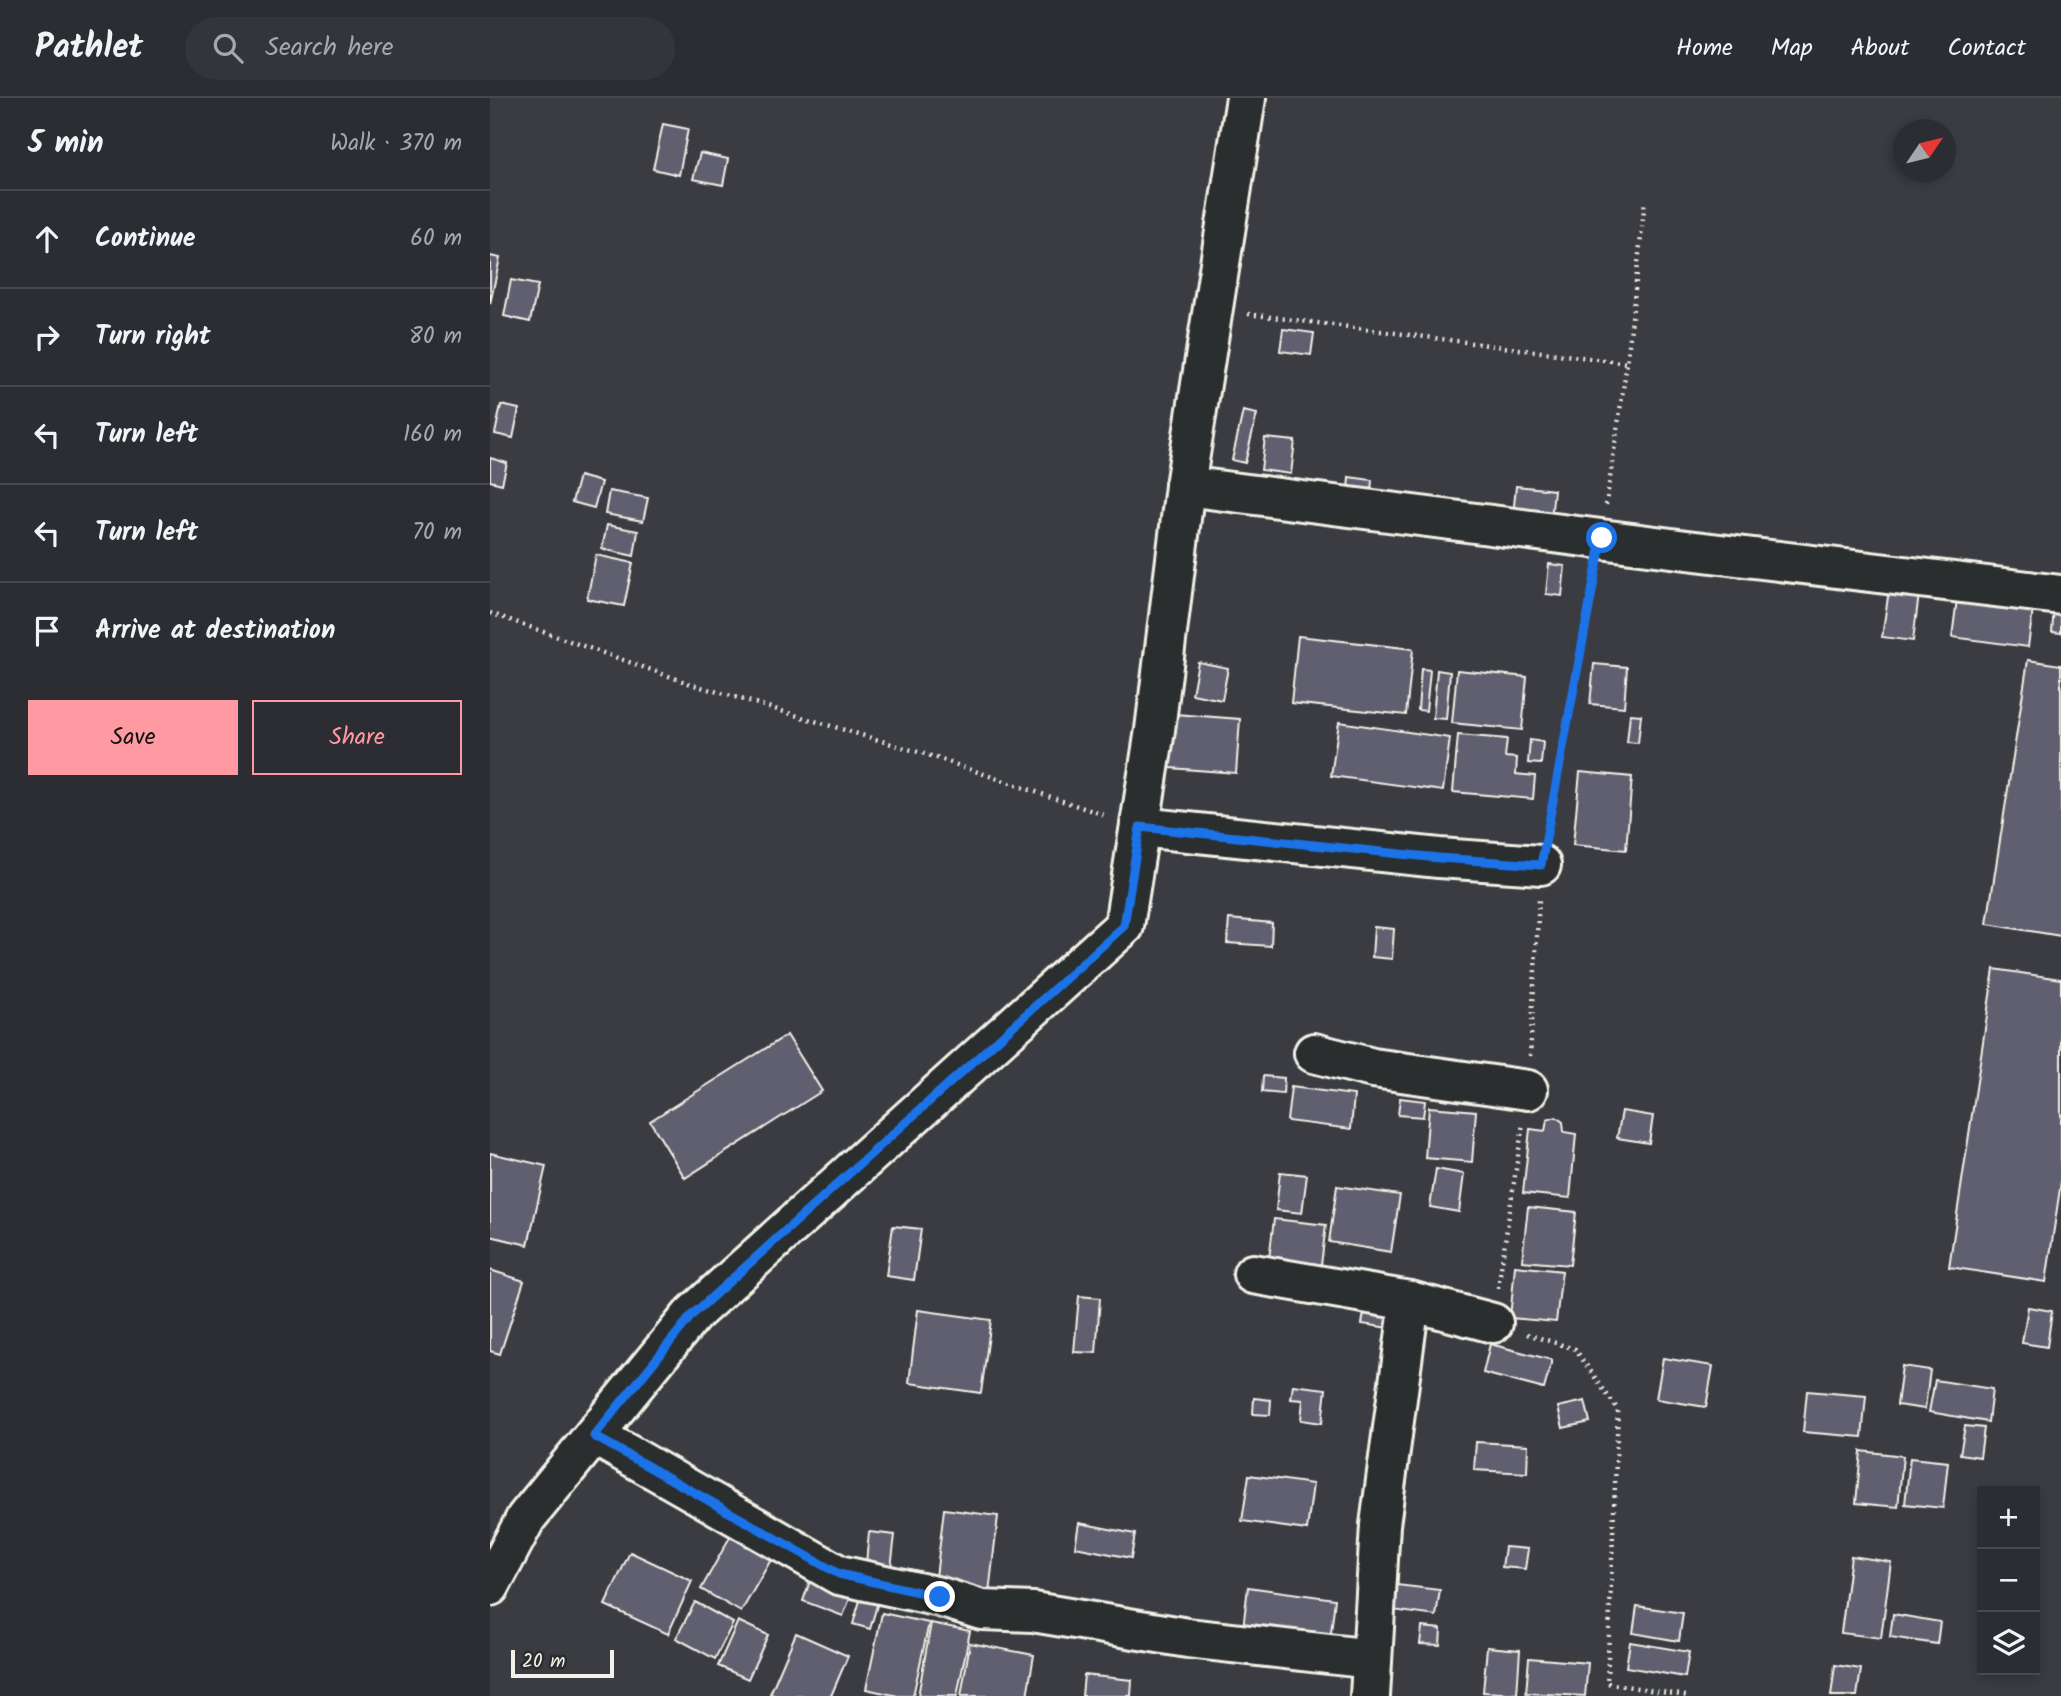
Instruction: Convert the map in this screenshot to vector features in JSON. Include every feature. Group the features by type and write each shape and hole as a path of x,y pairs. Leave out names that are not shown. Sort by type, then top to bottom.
{"street":[{"path":"490,1586 526,1518 692,1315 1124,926 1155,730 1185,486 1246,98"},
{"path":"1185,486 2061,595"},
{"path":"1140,827 1439,858 1541,865"},
{"path":"1314,1053 1373,1068 1528,1090"},
{"path":"1253,1274 1410,1301 1493,1323"},
{"path":"594,1436 839,1574 940,1597 982,1610 1033,1612 1188,1638 1371,1677 1380,1525 1410,1301"}],"path":[{"path":"1645,200 1627,363 1602,538 1541,865 1528,1090 1493,1323 1575,1349 1618,1410 1607,1683 1686,1696"},
{"path":"1213,309 1627,363"},
{"path":"490,613 691,684 925,754 1140,827"}],"building":[{"path":"663,124 688,129 679,175 653,169"},
{"path":"700,153 728,159 723,185 693,179"},
{"path":"490,256 500,258 490,304"},
{"path":"511,280 538,285 530,322 504,316"},
{"path":"1283,329 1314,333 1311,355 1280,351"},
{"path":"501,405 519,409 513,438 495,434"},
{"path":"1243,411 1257,414 1245,463 1232,460"},
{"path":"1265,438 1295,441 1291,474 1261,470"},
{"path":"490,458 507,463 502,484 490,481"},
{"path":"579,476 601,482 594,508 572,502"},
{"path":"1349,477 1372,480 1370,505 1347,503"},
{"path":"1516,486 1554,490 1551,519 1513,516"},
{"path":"609,491 648,498 643,521 605,514"},
{"path":"607,525 638,531 634,556 602,549"},
{"path":"596,555 633,563 624,606 587,599"},
{"path":"1549,564 1565,566 1562,596 1546,594"},
{"path":"1889,590 1919,594 1913,641 1882,637"},
{"path":"1957,599 2033,609 2028,647 1952,637"},
{"path":"2054,608 2061,609 2061,633 2052,632"},
{"path":"1298,636 1413,649 1406,715 1291,703"},
{"path":"2028,660 2061,665 2061,936 1987,924"},
{"path":"1198,662 1228,668 1222,700 1192,694"},
{"path":"1594,664 1627,667 1624,707 1590,704"},
{"path":"1421,669 1430,670 1426,711 1418,710"},
{"path":"1437,670 1450,672 1446,719 1433,718"},
{"path":"1457,670 1527,677 1522,730 1452,723"},
{"path":"1175,714 1240,719 1236,773 1170,768"},
{"path":"1630,714 1641,715 1638,743 1627,742"},
{"path":"1339,722 1450,738 1443,791 1331,776"},
{"path":"1458,735 1507,739 1505,757 1517,758 1516,774 1535,776 1533,799 1453,792"},
{"path":"1530,740 1543,742 1541,764 1528,763"},
{"path":"1580,772 1632,777 1626,850 1573,845"},
{"path":"1229,919 1272,923 1271,946 1227,943"},
{"path":"1374,927 1394,929 1392,959 1372,957"},
{"path":"1994,969 2061,979 2061,1182 2046,1282 1949,1267"},
{"path":"787,1035 822,1091 685,1178 650,1121"},
{"path":"1263,1076 1284,1078 1283,1094 1262,1092"},
{"path":"1291,1087 1354,1095 1351,1129 1287,1121"},
{"path":"1400,1098 1425,1101 1423,1117 1398,1115"},
{"path":"1429,1107 1476,1111 1472,1162 1425,1158"},
{"path":"1622,1111 1653,1116 1649,1143 1617,1138"},
{"path":"1556,1117 1563,1122 1564,1132 1576,1134 1570,1198 1523,1193 1530,1129 1545,1131 1547,1120"},
{"path":"490,1153 546,1166 528,1245 490,1236"},
{"path":"1436,1169 1464,1174 1459,1212 1430,1207"},
{"path":"1280,1172 1307,1175 1302,1213 1276,1210"},
{"path":"1337,1186 1400,1195 1391,1252 1329,1242"},
{"path":"1528,1207 1576,1212 1570,1265 1522,1261"},
{"path":"1274,1219 1326,1225 1321,1265 1269,1259"},
{"path":"893,1226 921,1229 914,1280 886,1276"},
{"path":"1515,1266 1562,1271 1556,1322 1510,1318"},
{"path":"490,1270 524,1281 500,1354 490,1351"},
{"path":"1079,1296 1100,1298 1096,1353 1074,1352"},
{"path":"1365,1307 1391,1311 1389,1328 1362,1324"},
{"path":"2028,1307 2052,1311 2047,1347 2022,1343"},
{"path":"918,1310 991,1320 981,1393 909,1383"},
{"path":"1490,1344 1552,1360 1544,1389 1483,1373"},
{"path":"1663,1358 1713,1366 1706,1407 1656,1399"},
{"path":"1902,1366 1930,1370 1925,1409 1897,1405"},
{"path":"1935,1380 1992,1389 1988,1422 1929,1412"},
{"path":"1293,1385 1326,1389 1322,1423 1301,1420 1303,1400 1291,1399"},
{"path":"1807,1391 1866,1396 1862,1437 1803,1432"},
{"path":"1254,1398 1271,1400 1270,1415 1253,1414"},
{"path":"1585,1401 1590,1422 1563,1428 1558,1407"},
{"path":"1965,1426 1984,1428 1980,1457 1960,1454"},
{"path":"1476,1442 1528,1445 1527,1473 1474,1470"},
{"path":"1861,1451 1903,1456 1898,1507 1856,1503"},
{"path":"1910,1458 1948,1462 1943,1508 1905,1504"},
{"path":"1249,1475 1313,1484 1307,1530 1242,1521"},
{"path":"944,1509 998,1516 989,1593 935,1586"},
{"path":"1079,1523 1135,1534 1131,1558 1075,1547"},
{"path":"869,1532 895,1535 890,1576 865,1574"},
{"path":"731,1535 772,1558 741,1612 701,1589"},
{"path":"1505,1547 1528,1549 1525,1569 1502,1567"},
{"path":"630,1552 692,1581 668,1634 605,1605"},
{"path":"1851,1556 1891,1562 1881,1638 1841,1633"},
{"path":"811,1578 852,1593 843,1616 803,1601"},
{"path":"1388,1584 1440,1590 1436,1616 1385,1609"},
{"path":"1248,1587 1335,1599 1329,1649 1242,1637"},
{"path":"861,1597 878,1602 870,1629 853,1624"},
{"path":"695,1602 733,1623 715,1659 676,1638"},
{"path":"1637,1606 1683,1613 1679,1641 1633,1633"},
{"path":"882,1613 929,1623 913,1696 898,1696 866,1689"},
{"path":"1893,1614 1940,1622 1937,1644 1890,1637"},
{"path":"738,1621 768,1635 748,1679 718,1666"},
{"path":"931,1623 970,1631 957,1696 918,1696"},
{"path":"1422,1627 1441,1629 1440,1645 1420,1644"},
{"path":"796,1633 848,1656 831,1696 770,1694"},
{"path":"1630,1642 1689,1652 1685,1677 1626,1667"},
{"path":"970,1643 1034,1655 1027,1696 961,1696"},
{"path":"1487,1647 1520,1650 1517,1694 1483,1692"},
{"path":"1529,1658 1588,1663 1585,1696 1526,1693"},
{"path":"1835,1665 1861,1669 1857,1696 1831,1696"},
{"path":"1084,1675 1132,1680 1131,1696 1082,1696"}],"route":[{"path":"940,1597 839,1574 594,1436 692,1315 1124,926 1140,827 1439,858 1541,865 1602,538"}]}
